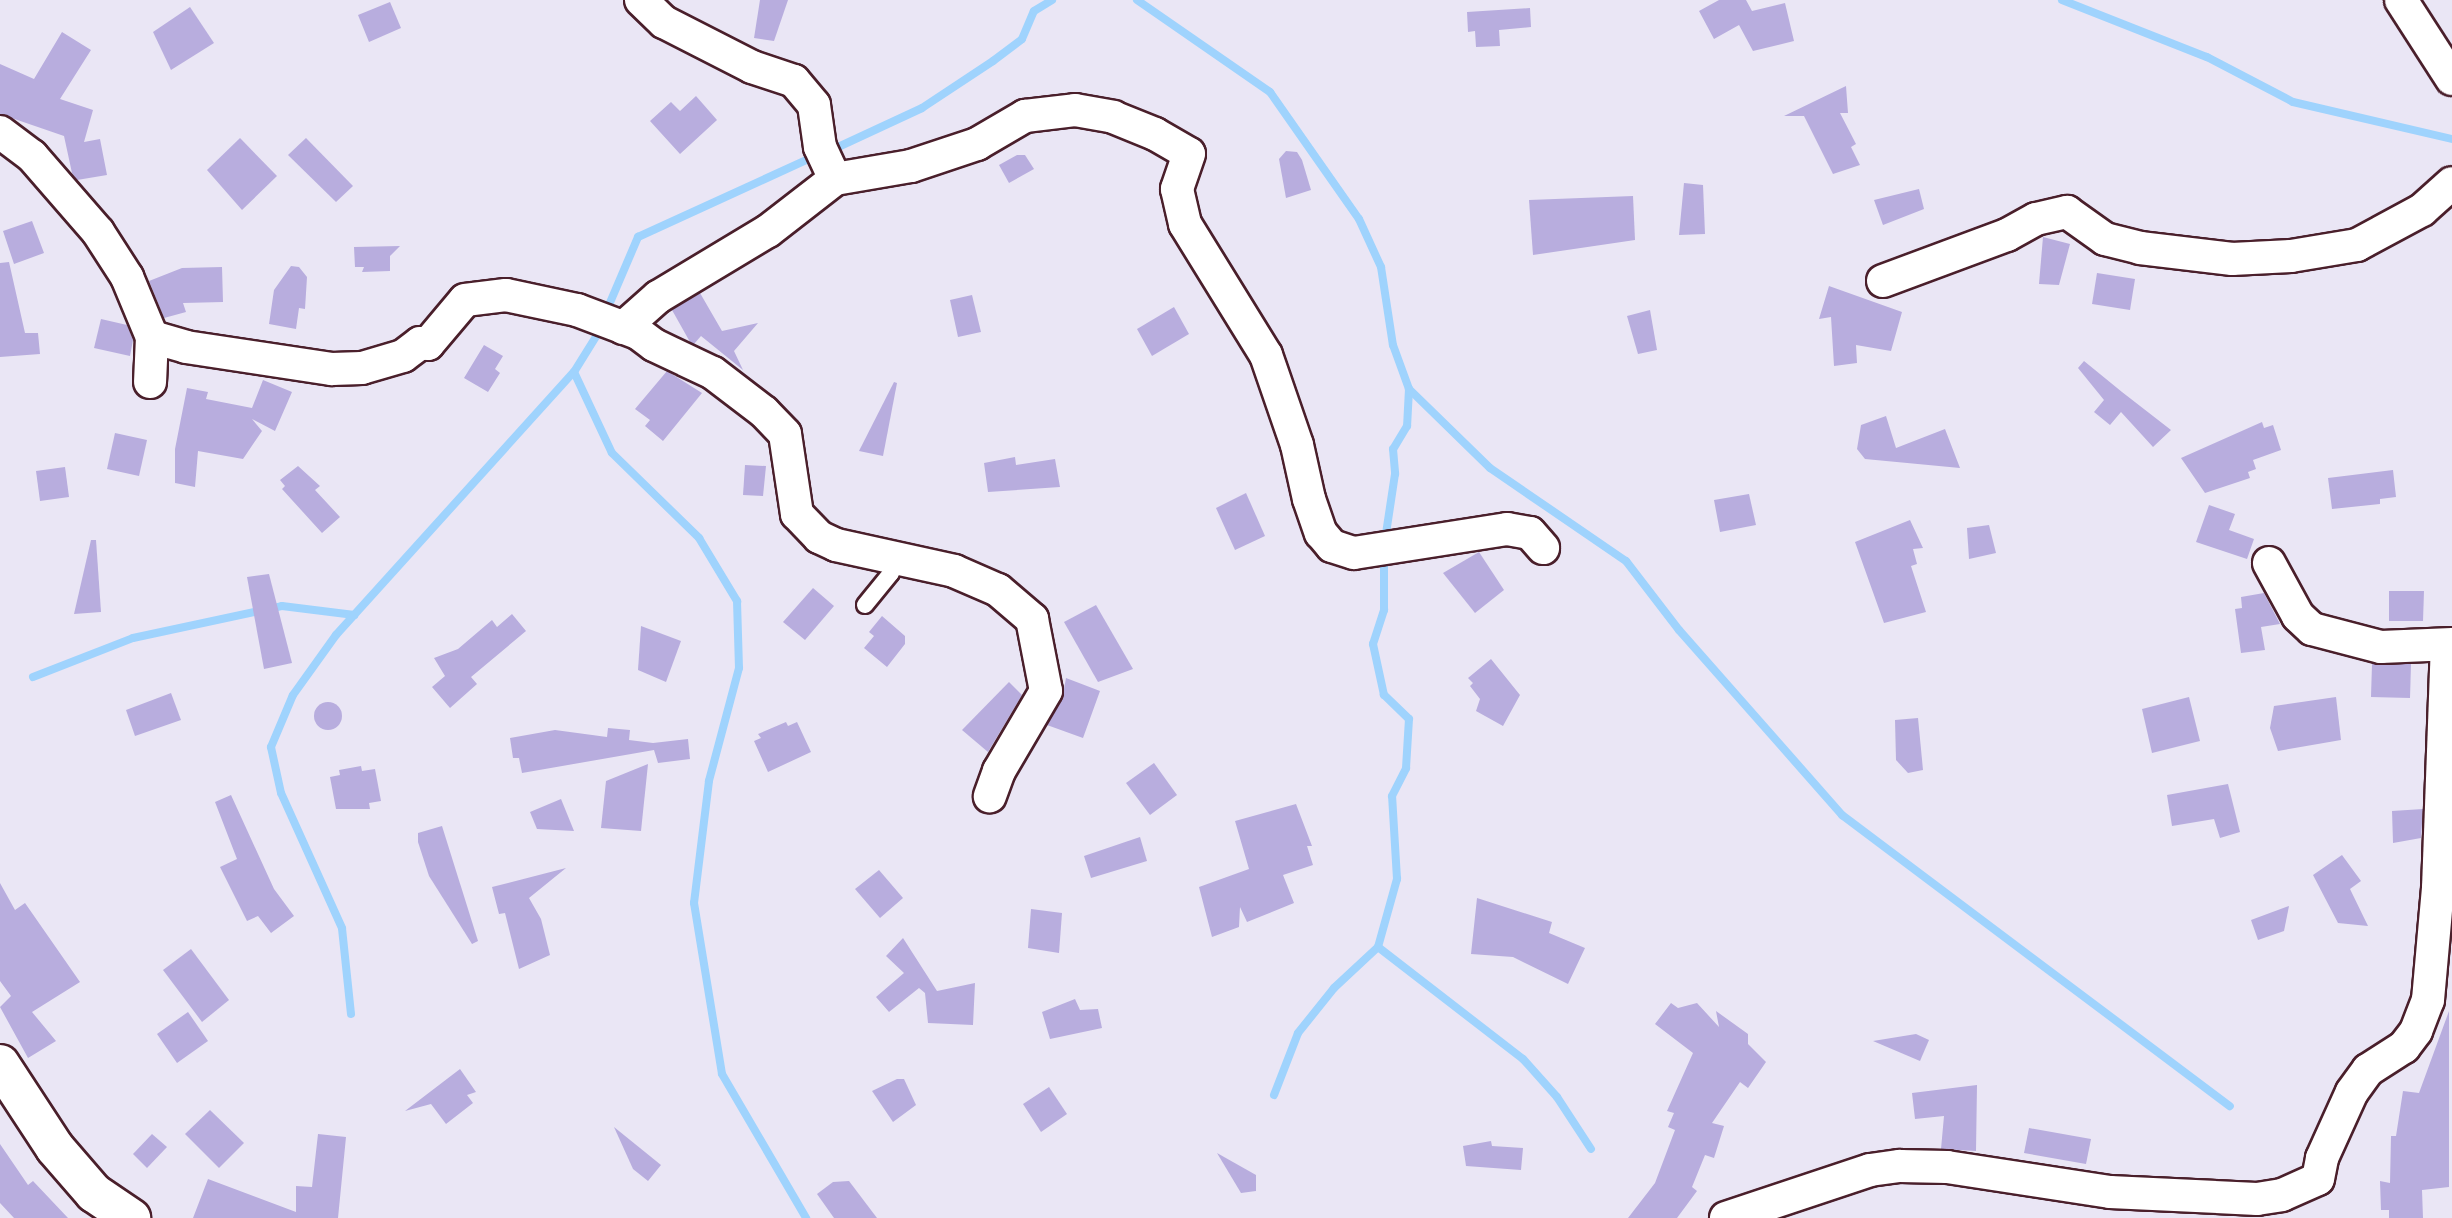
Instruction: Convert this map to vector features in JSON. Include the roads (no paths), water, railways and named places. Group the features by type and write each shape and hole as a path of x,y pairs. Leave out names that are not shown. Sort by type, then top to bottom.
{"street":[{"path":"641,0 664,22 751,67 794,81 814,104 820,147 835,179"},
{"path":"2401,0 2429,38 2452,79"},
{"path":"623,328 659,297 768,231 835,179 911,166 977,144 1025,116 1075,110 1114,117 1176,144 1189,154 1177,189 1185,224 1266,355 1321,533 1332,546 1354,554 1467,532 1507,529 1530,533 1543,548"},
{"path":"0,132 32,156 98,232 127,277 152,337 150,382"},
{"path":"1882,281 2007,236 2036,219 2067,212 2105,239 2140,248 2232,259 2291,256 2357,245 2422,210 2452,183"},
{"path":"152,337 186,347 332,369 383,364 420,343 428,344 455,307 473,297 529,299 623,328 713,373 776,423 785,434 797,514 813,532 836,545 954,571 998,590 1032,619 1046,691 999,771 990,796"},
{"path":"1726,1218 1870,1170 1900,1166 1947,1167 2110,1192 2257,1199 2282,1195 2318,1179 2322,1158 2353,1092 2368,1070 2404,1047 2416,1031 2428,1000 2438,888 2449,644 2381,647 2312,629 2298,616 2269,563"},
{"path":"0,1064 55,1147 94,1193 131,1218"}],"lane":[{"path":"864,605 891,573 893,557"}],"waterway":[{"path":"836,148 922,108 993,61 1022,39 1034,11 1052,0"},
{"path":"1137,0 1270,92 1359,219 1381,267 1393,345 1409,389 1407,426 1393,449 1395,474 1385,540"},
{"path":"2062,0 2207,57 2293,102 2452,139"},
{"path":"606,312 638,237 813,157"},
{"path":"597,335 574,372 612,453 699,538 737,601 739,668 709,781 694,903 722,1074 806,1218"},
{"path":"351,1014 342,928 281,793 271,747 293,695 336,635 574,372"},
{"path":"1409,389 1490,468 1626,561 1679,630 1842,815 2230,1106"},
{"path":"1274,1095 1298,1033 1334,988 1378,947 1397,879 1392,796 1406,768 1409,719 1384,695 1373,644 1384,610 1384,556"},
{"path":"33,677 133,638 282,606 354,615"},
{"path":"1378,947 1523,1059 1557,1097 1591,1149"}]}
